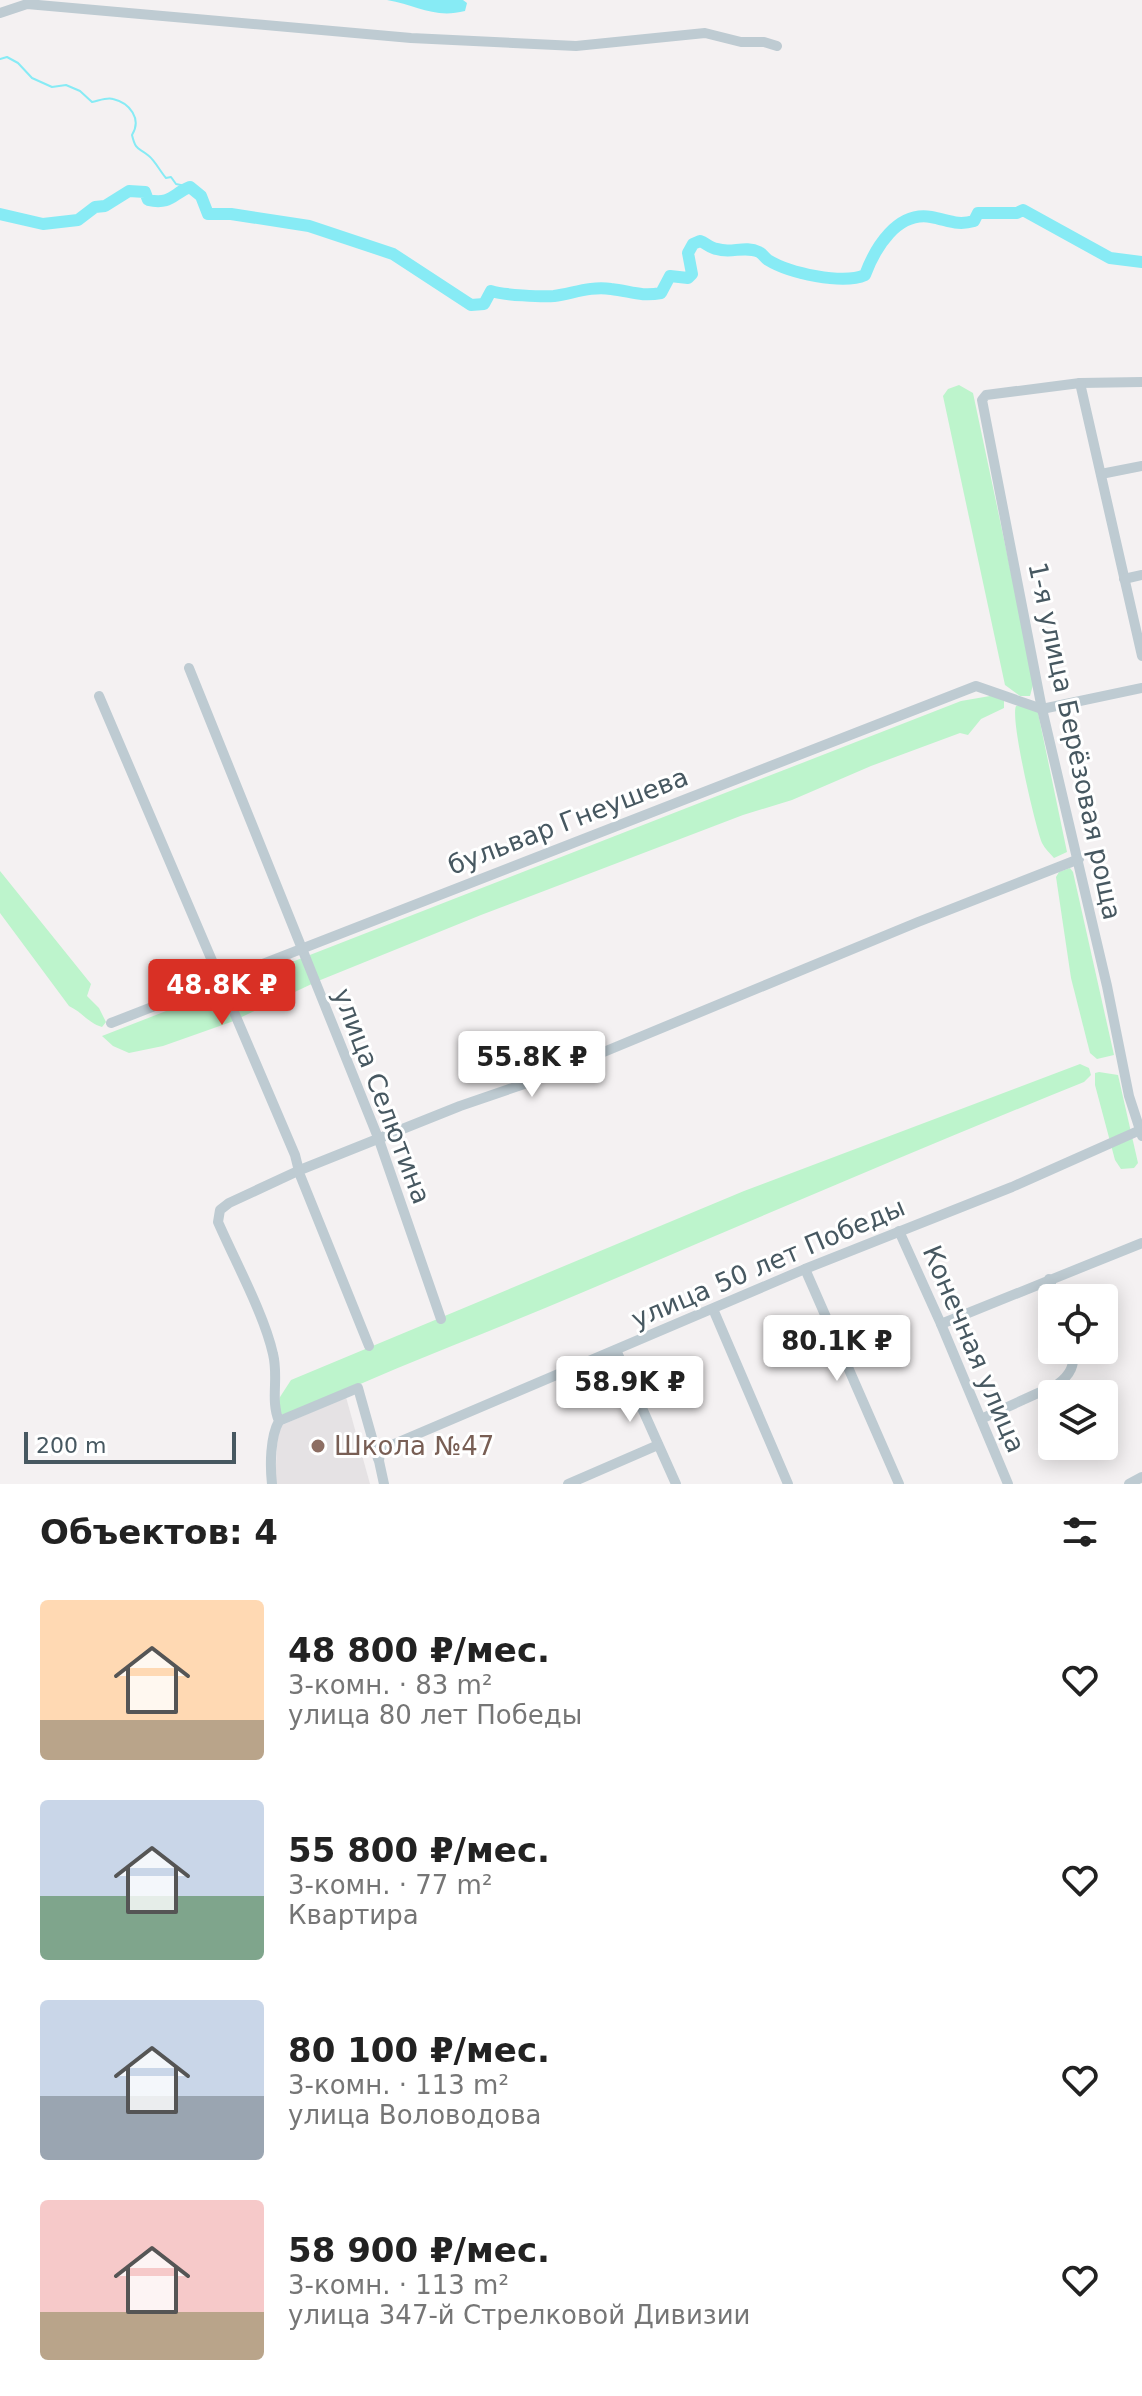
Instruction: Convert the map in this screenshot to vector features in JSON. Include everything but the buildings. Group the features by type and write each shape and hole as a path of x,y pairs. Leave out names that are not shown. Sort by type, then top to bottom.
{"street":[{"path":"0,13 27,4 411,38 576,46 705,33 741,42 764,42 777,46"},
{"path":"1142,382 1080,383 1142,656"},
{"name":"1-я улица Берёзовая роща","path":"1080,383 986,395 982,400 1042,709 1140,1133"},
{"path":"1101,474 1142,466"},
{"path":"1124,579 1142,575"},
{"name":"улица Селютина","path":"189,668 379,1140 441,1319"},
{"name":"бульвар Гнеушева","path":"111,1023 976,686 1042,709"},
{"path":"1042,709 1142,688"},
{"path":"99,696 300,1170 369,1346"},
{"path":"279,1421 273,1408 277,1381 273,1353 218,1222 218,1215 229,1203 300,1170 460,1106 536,1080 1079,859"},
{"name":"улица 50 лет Победы","path":"379,1461 380,1453 387,1447 805,1269 1012,1187 1106,1143 1140,1133"},
{"name":"Конечная улица","path":"899,1231 1008,1484"},
{"path":"941,1324 1142,1243"},
{"path":"805,1269 899,1484"},
{"path":"1049,1279 1051,1284"},
{"path":"713,1309 788,1484"},
{"path":"616,1350 676,1484"},
{"path":"981,1419 1058,1384 1074,1364"},
{"path":"272,1484 275,1427 279,1421 358,1388 384,1484"},
{"path":"568,1484 658,1445"},
{"path":"1129,1484 1142,1477"}],"shaded area":[{"name":"Школа №47","path":"346,1397 370,1484 275,1484 278,1427"}],"green space":[{"path":"959,385 973,393 1034,681 1030,696 1020,696 1005,685 943,396 948,389"},
{"path":"1004,697 1004,708 981,719 968,735 960,733 792,800 743,815 481,915 318,981 231,1022 163,1046 129,1053 113,1046 102,1036 961,701"},
{"path":"1025,704 1037,708 1067,852 1054,858 1043,845 1020,750 1015,715 1016,706"},
{"path":"1070,868 1114,1055 1097,1059 1090,1053 1071,978 1056,877 1059,872"},
{"path":"0,871 91,984 87,996 99,1008 106,1022 102,1027 69,1006 0,913"},
{"path":"1080,1064 1089,1068 1091,1075 1084,1082 396,1369 286,1418 277,1409 280,1397 291,1380 744,1191"},
{"path":"1095,1073 1118,1075 1138,1163 1134,1168 1121,1169 1115,1160 1095,1085"}],"water":[{"path":"387,0 463,0 467,3 465,11 444,13"}],"waterway":[{"path":"0,59 7,57 18,63 32,78 52,87 66,85 80,91 92,102 111,99 125,104 135,118 132,135 136,147 151,158 166,178 171,177 176,184 190,187"},
{"path":"0,214 43,224 78,220 95,207 105,206 129,191 145,192 148,200 162,201 190,187 201,196 208,214 231,214 309,226 393,254 471,305 484,304 491,291 541,296 596,288 641,294 661,293 670,276 688,278 692,274 688,253 693,244 700,241 722,250 754,250 777,265 802,273 855,278 865,275 881,243 908,220 931,217 962,223 974,221 978,213 1017,213 1023,210 1110,258 1142,262"}],"place":[{"name":"Школа №47","path":"318,1446"}]}
